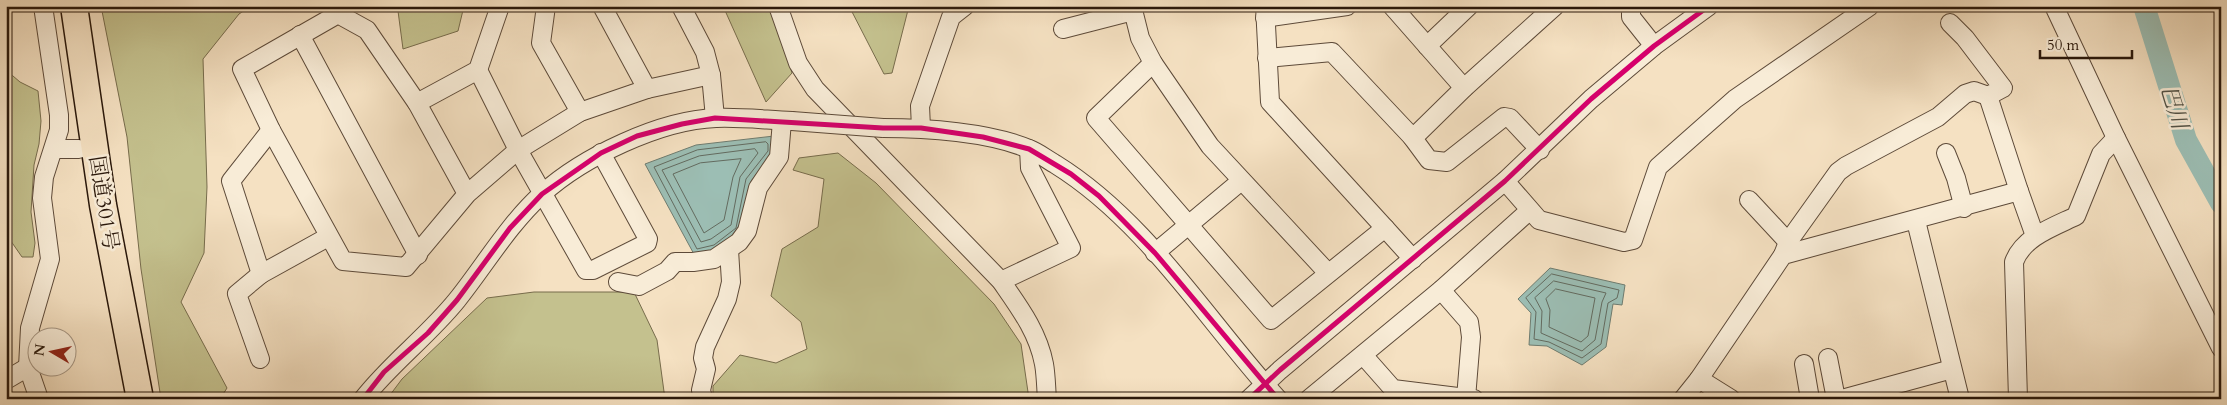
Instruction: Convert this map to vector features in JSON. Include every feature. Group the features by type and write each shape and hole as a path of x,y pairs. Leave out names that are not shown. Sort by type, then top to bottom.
{"highway":[{"name":"国道301号","path":"58,6 66,149 96,255 123,399"},
{"name":"国道301号","path":"74,6 103,205 140,399"}],"street":[{"path":"30,328 50,259 42,198 44,177 66,149 59,130 59,115 43,6"},
{"path":"417,103 478,70 500,6"},
{"path":"546,6 541,43 580,112"},
{"path":"602,6 647,90"},
{"path":"681,6 705,52 715,118"},
{"path":"778,6 798,62 815,89 1001,281 1034,332 1044,363 1047,399"},
{"path":"921,128 920,106 951,17 966,6"},
{"path":"1348,6 1265,12 1270,102 1413,259"},
{"path":"1392,6 1464,88"},
{"path":"1426,46 1469,6"},
{"path":"1412,137 1555,6"},
{"path":"1632,6 1631,18 1654,46"},
{"path":"1249,399 1505,182 1591,99 1654,46 1709,6"},
{"path":"1505,182 1539,220 1624,242 1633,240 1658,167 1734,99 1870,6"},
{"path":"2054,6 2116,138 2221,348"},
{"path":"1063,29 1133,8 1140,38 1153,63 1210,146 1328,273"},
{"path":"467,194 417,103 367,30 338,14 300,34 242,69 271,130 328,237 343,261 406,267 418,255 467,194 518,150 580,112 647,90 710,75"},
{"path":"1683,399 1699,379 1838,172 1938,117 1965,94 1974,91 1988,96 2003,88 1965,38 1950,23"},
{"path":"300,34 418,255"},
{"path":"1267,58 1332,52 1412,137 1429,160 1447,162 1504,117 1510,118 1540,150"},
{"path":"1153,63 1096,118 1271,320 1386,228"},
{"path":"478,70 518,150 586,270 593,270 647,243 648,239 601,153"},
{"path":"1988,96 2035,236"},
{"path":"363,399 384,372 434,327 457,300 510,228 542,194 601,153 638,136 682,124 715,118 884,128 921,128 983,137 1029,149 1071,174 1099,196 1156,253 1278,399"},
{"path":"618,282 639,286 667,271 675,262 714,259 729,250 747,231 758,188 779,157 787,121"},
{"path":"261,274 231,181 271,130"},
{"path":"2018,399 2014,262 2017,254 2035,236 2076,216 2100,154 2116,138"},
{"path":"1001,281 1071,248 1030,168 1029,149"},
{"path":"1946,153 1956,178 1964,208"},
{"path":"1156,253 1241,181"},
{"path":"1786,249 1916,221 2019,191"},
{"path":"1749,200 1786,249"},
{"path":"1309,399 1441,290 1529,211"},
{"path":"1916,221 1960,399"},
{"path":"260,359 237,294 261,274 328,237"},
{"path":"703,399 702,390 706,369 703,358 705,348 727,300 731,282 729,250"},
{"path":"1363,355 1393,389 1470,398 1471,337 1469,322 1441,290"},
{"path":"1828,358 1836,399"},
{"path":"1804,364 1810,399"},
{"path":"6,380 28,367"},
{"path":"1842,399 1952,369"},
{"path":"32,378 39,399"},
{"path":"1699,379 1732,399"}],"shaded area":[{"path":"101,6 251,6 239,14 203,59 207,187 204,253 181,302 227,388 220,399 161,399 141,269 127,137"},
{"path":"388,6 464,6 458,31 403,49 398,11"},
{"path":"723,6 772,6 792,73 766,102"},
{"path":"849,6 909,6 892,73 884,74"},
{"path":"6,70 20,82 38,91 41,121 39,144 34,165 31,212 35,243 33,257 22,257 6,234"},
{"path":"838,153 876,183 994,304 1021,344 1029,399 713,399 713,386 740,355 776,363 807,349 801,322 771,296 782,249 818,227 824,179 793,170 799,158"},
{"path":"534,292 634,292 657,340 665,399 387,399 402,379 487,298"}],"water":[{"path":"774,136 773,152 751,181 741,231 716,250 695,256 645,164 696,145"},
{"path":"1550,268 1625,285 1622,305 1613,304 1606,347 1582,365 1547,346 1529,345 1531,313 1518,299"}],"waterway":[{"name":"巴川","path":"2144,6 2186,140 2221,203"}],"cycle path":[{"path":"1249,399 1280,370 1505,181 1591,99 1654,46 1709,6"},
{"path":"363,399 384,372 428,333 457,300 510,228 542,194 601,153 637,136 682,124 715,118 883,128 921,128 983,137 1029,149 1071,174 1099,196 1155,253 1278,399"}]}
